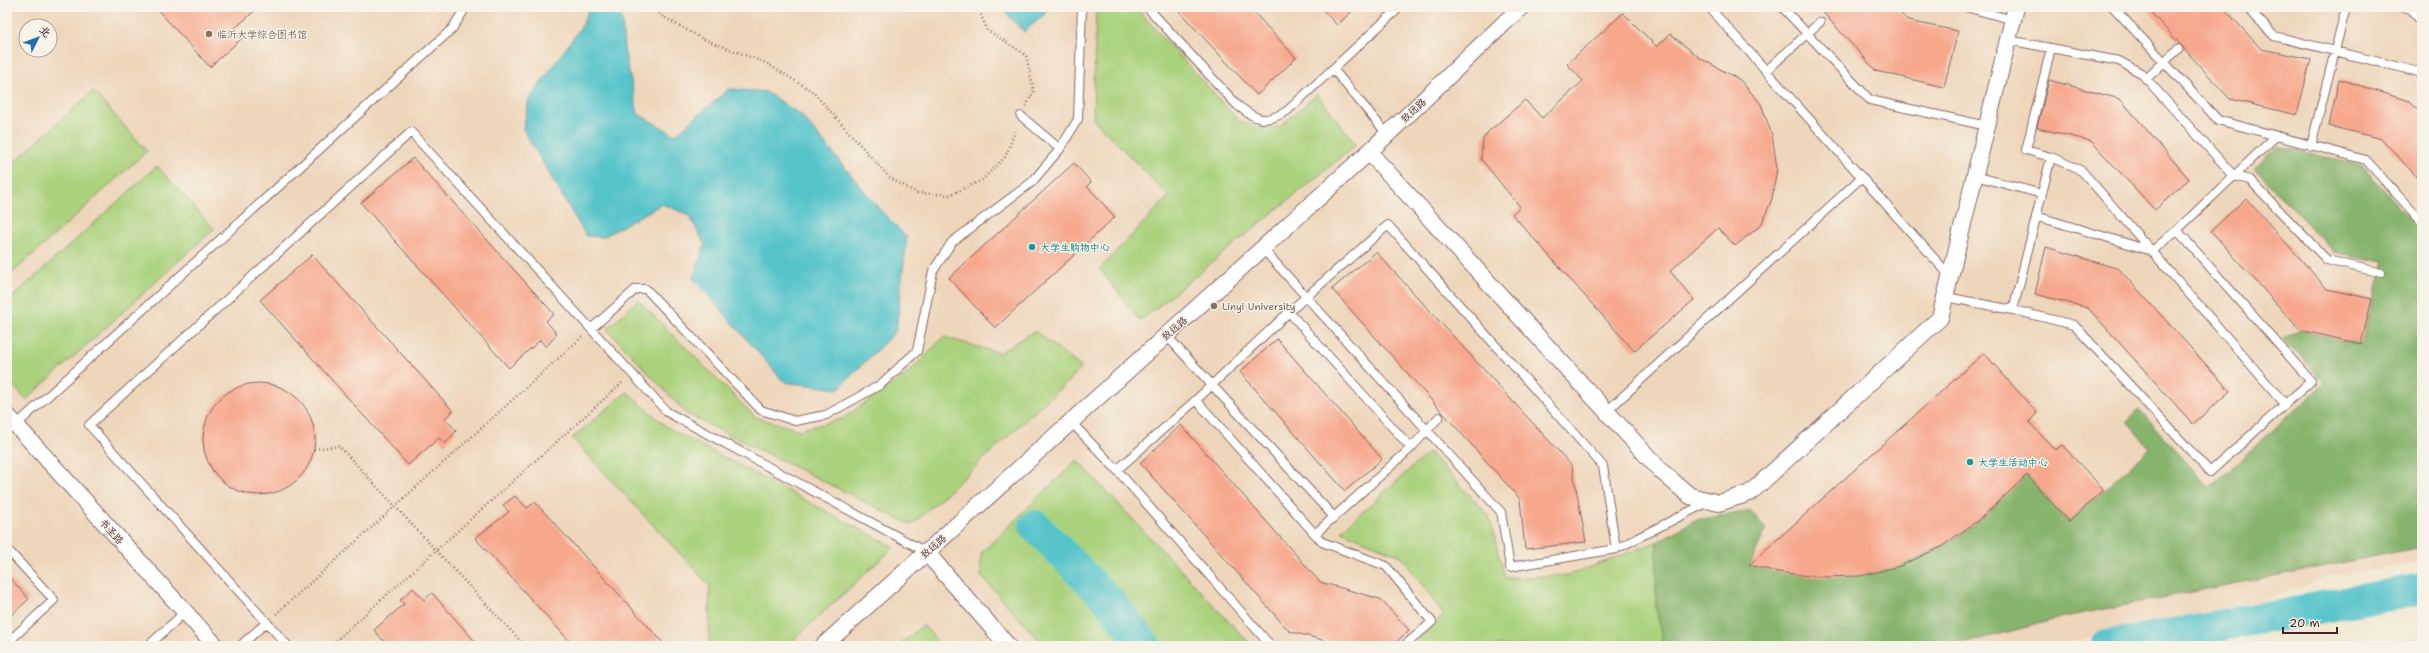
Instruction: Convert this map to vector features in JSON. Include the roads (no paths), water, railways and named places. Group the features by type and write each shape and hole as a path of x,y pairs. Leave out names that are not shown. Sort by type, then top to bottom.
{"street":[{"name":"致远路","path":"823,646 1369,152 1521,7"},
{"path":"1369,152 1662,471 1690,496 1719,503 1750,493 1940,318 2014,13"},
{"name":"书圣路","path":"12,420 216,646"},
{"path":"926,552 1008,646"}],"lane":[{"path":"12,420 452,30 466,7"},
{"path":"591,329 636,289 646,290 761,410 795,421 826,415 880,385 917,351 933,271 952,242 1032,182 1060,149 1078,119 1082,7"},
{"path":"1147,7 1238,106 1254,118 1271,120 1287,111 1400,7"},
{"path":"1710,7 1951,276"},
{"path":"1782,7 1870,100 1987,126"},
{"path":"1966,7 2014,13"},
{"path":"2113,7 2218,120 2366,160 2422,222"},
{"path":"2247,7 2274,36 2419,72 2422,75"},
{"path":"2311,146 2346,7"},
{"path":"2403,7 2410,9 2422,22"},
{"path":"1766,70 1820,22"},
{"path":"2008,40 2119,61 2141,73 2234,176 2250,180 2327,260 2381,272"},
{"path":"2051,48 2026,150 2051,158 2082,171 2285,404"},
{"path":"2146,78 2178,50"},
{"path":"1333,69 1387,134"},
{"path":"1021,116 1060,149"},
{"path":"288,646 89,425 411,132 667,412 926,552"},
{"path":"2152,251 2177,230 2276,136"},
{"path":"2013,310 2051,158"},
{"path":"1975,176 2042,194"},
{"path":"1607,411 1862,177"},
{"path":"2036,216 2152,251"},
{"path":"1118,470 1196,400 1211,384 1289,312 1388,225 1603,466 1616,549"},
{"path":"1946,297 2013,310 2074,325 2210,472 2311,381 2177,230"},
{"path":"1262,248 1429,429 1501,512 1510,566 1616,549 1711,501"},
{"path":"1289,312 1411,448"},
{"path":"1166,336 1334,517"},
{"path":"1196,400 1322,542 1386,566 1432,622 1404,646"},
{"path":"1315,534 1411,448 1439,417"},
{"path":"1071,422 1118,470 1271,646"},
{"path":"7,549 54,600 7,643"},
{"path":"148,646 186,612"},
{"path":"240,646 267,622"}],"water":[{"path":"589,7 621,7 624,49 638,114 675,135 729,89 766,92 801,115 881,211 907,237 896,331 838,389 784,382 693,278 705,245 689,215 662,204 603,237 586,236 523,129 529,100 583,24"},
{"path":"1004,7 1047,7 1045,14 1024,32 1004,11"}],"waterway":[{"path":"1035,526 1110,602 1145,646"},
{"path":"2107,646 2422,589"}],"place":[{"name":"临沂大学综合图书馆","path":"209,34"},
{"name":"大学生购物中心","path":"1032,247"},
{"name":"Linyi University","path":"1214,306"},
{"name":"大学生活动中心","path":"1970,462"}]}
